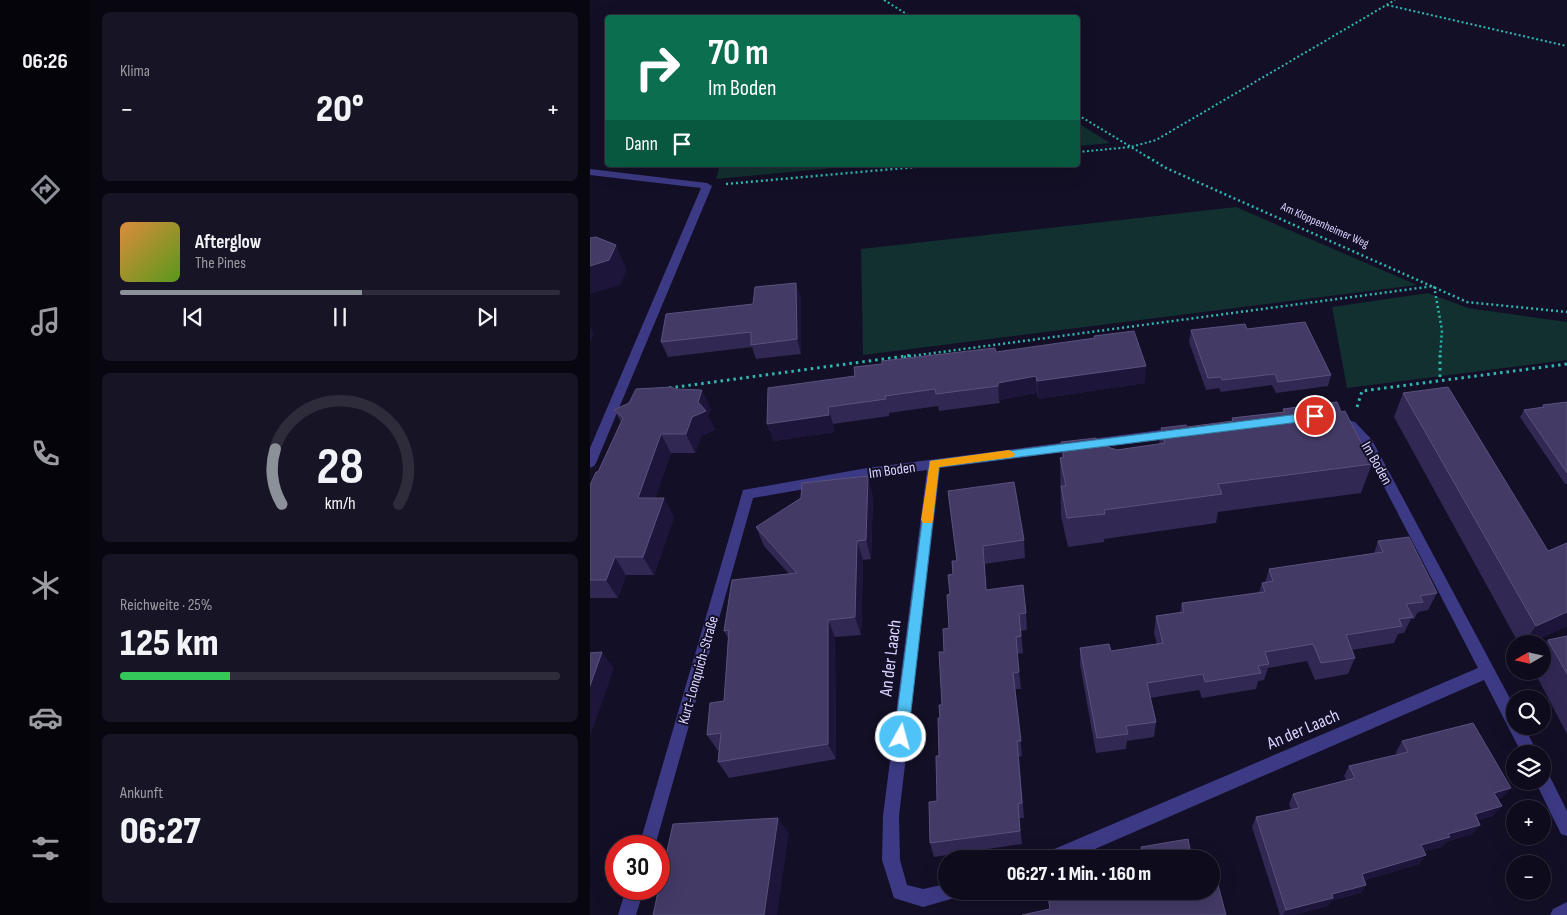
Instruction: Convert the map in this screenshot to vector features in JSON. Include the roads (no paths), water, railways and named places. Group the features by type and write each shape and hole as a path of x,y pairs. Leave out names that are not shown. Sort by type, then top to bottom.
{"street":[{"path":"590,172 707,186 590,463"},
{"name":"Im Boden","path":"1324,418 1352,425 1368,442 1506,707"},
{"name":"Im Boden","path":"748,494 867,473 1188,432"},
{"name":"An der Laach","path":"934,464 892,816 891,860 900,892 923,898 938,894"},
{"name":"Kurt-Lonquich-Straße","path":"650,835 748,494"},
{"name":"An der Laach","path":"1072,850 1488,671"},
{"path":"1548,790 1567,828"},
{"path":"627,915 632,900"},
{"path":"1559,915 1567,911"}]}
